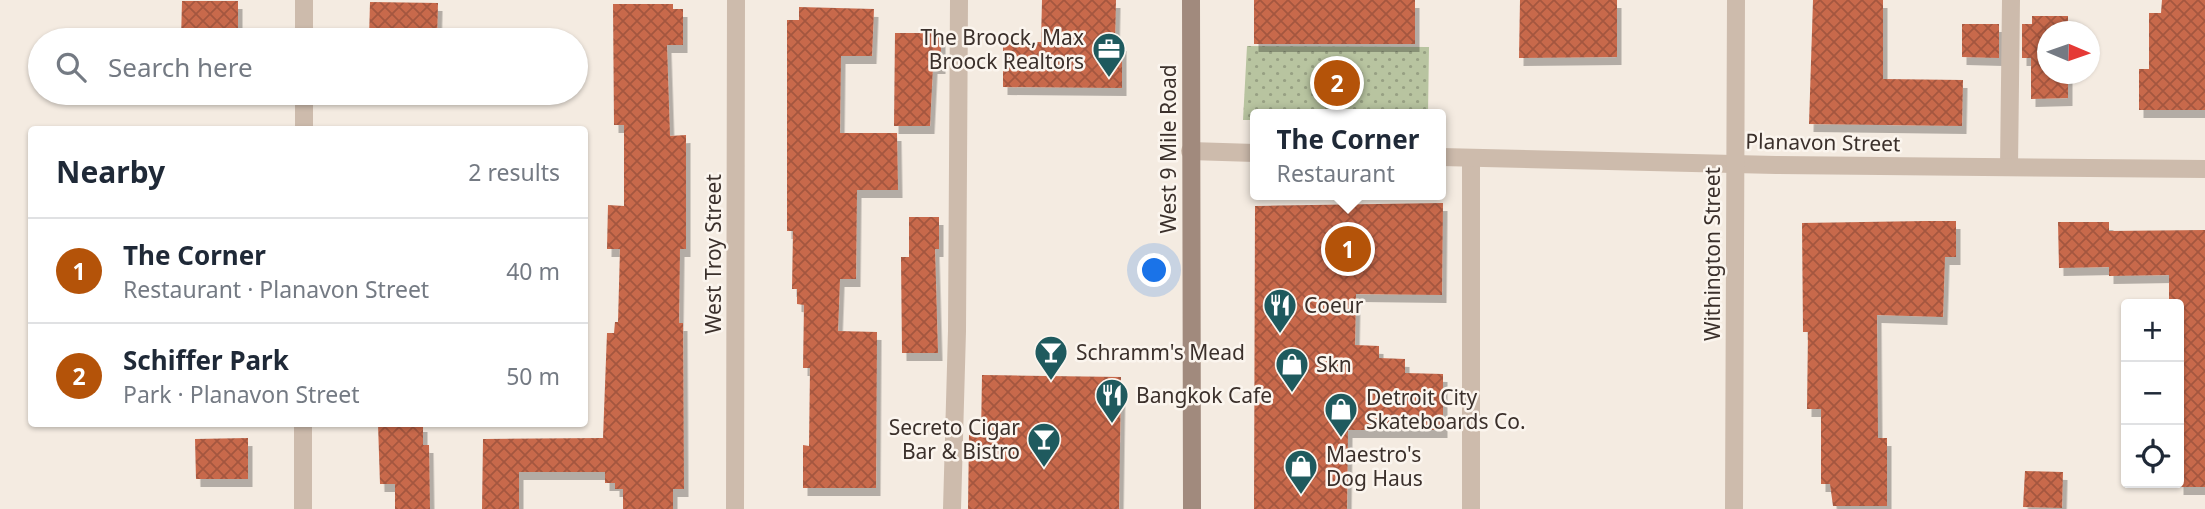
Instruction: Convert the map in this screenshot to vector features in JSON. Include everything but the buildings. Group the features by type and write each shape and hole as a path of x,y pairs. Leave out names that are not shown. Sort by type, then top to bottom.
{"main road":[{"name":"West 9 Mile Road","path":"1191,0 1192,509"}],"street":[{"path":"304,0 304,28"},
{"name":"West Troy Street","path":"735,509 736,0"},
{"path":"952,509 959,0"},
{"name":"Withington Street","path":"1734,509 1736,0"},
{"path":"2009,167 2011,0"},
{"path":"304,105 304,126"},
{"path":"1190,151 1250,153"},
{"name":"Planavon Street","path":"1446,157 1735,164 2205,169"},
{"path":"1471,158 1471,509"},
{"path":"303,427 303,509"}],"green space":[{"path":"1247,46 1429,47 1428,109 1250,109 1250,120 1243,120"}],"place":[{"name":"The Broock, Max Broock Realtors","path":"1109,79"},
{"name":"Schiffer Park","path":"1337,83"},
{"name":"The Corner","path":"1348,249"},
{"name":"Coeur","path":"1280,335"},
{"name":"Schramm's Mead","path":"1051,382"},
{"name":"Skn","path":"1292,394"},
{"name":"Bangkok Cafe","path":"1112,425"},
{"name":"Detroit City Skateboards Co.","path":"1341,439"},
{"name":"Secreto Cigar Bar & Bistro","path":"1044,469"},
{"name":"Maestro's Dog Haus","path":"1301,496"}]}
